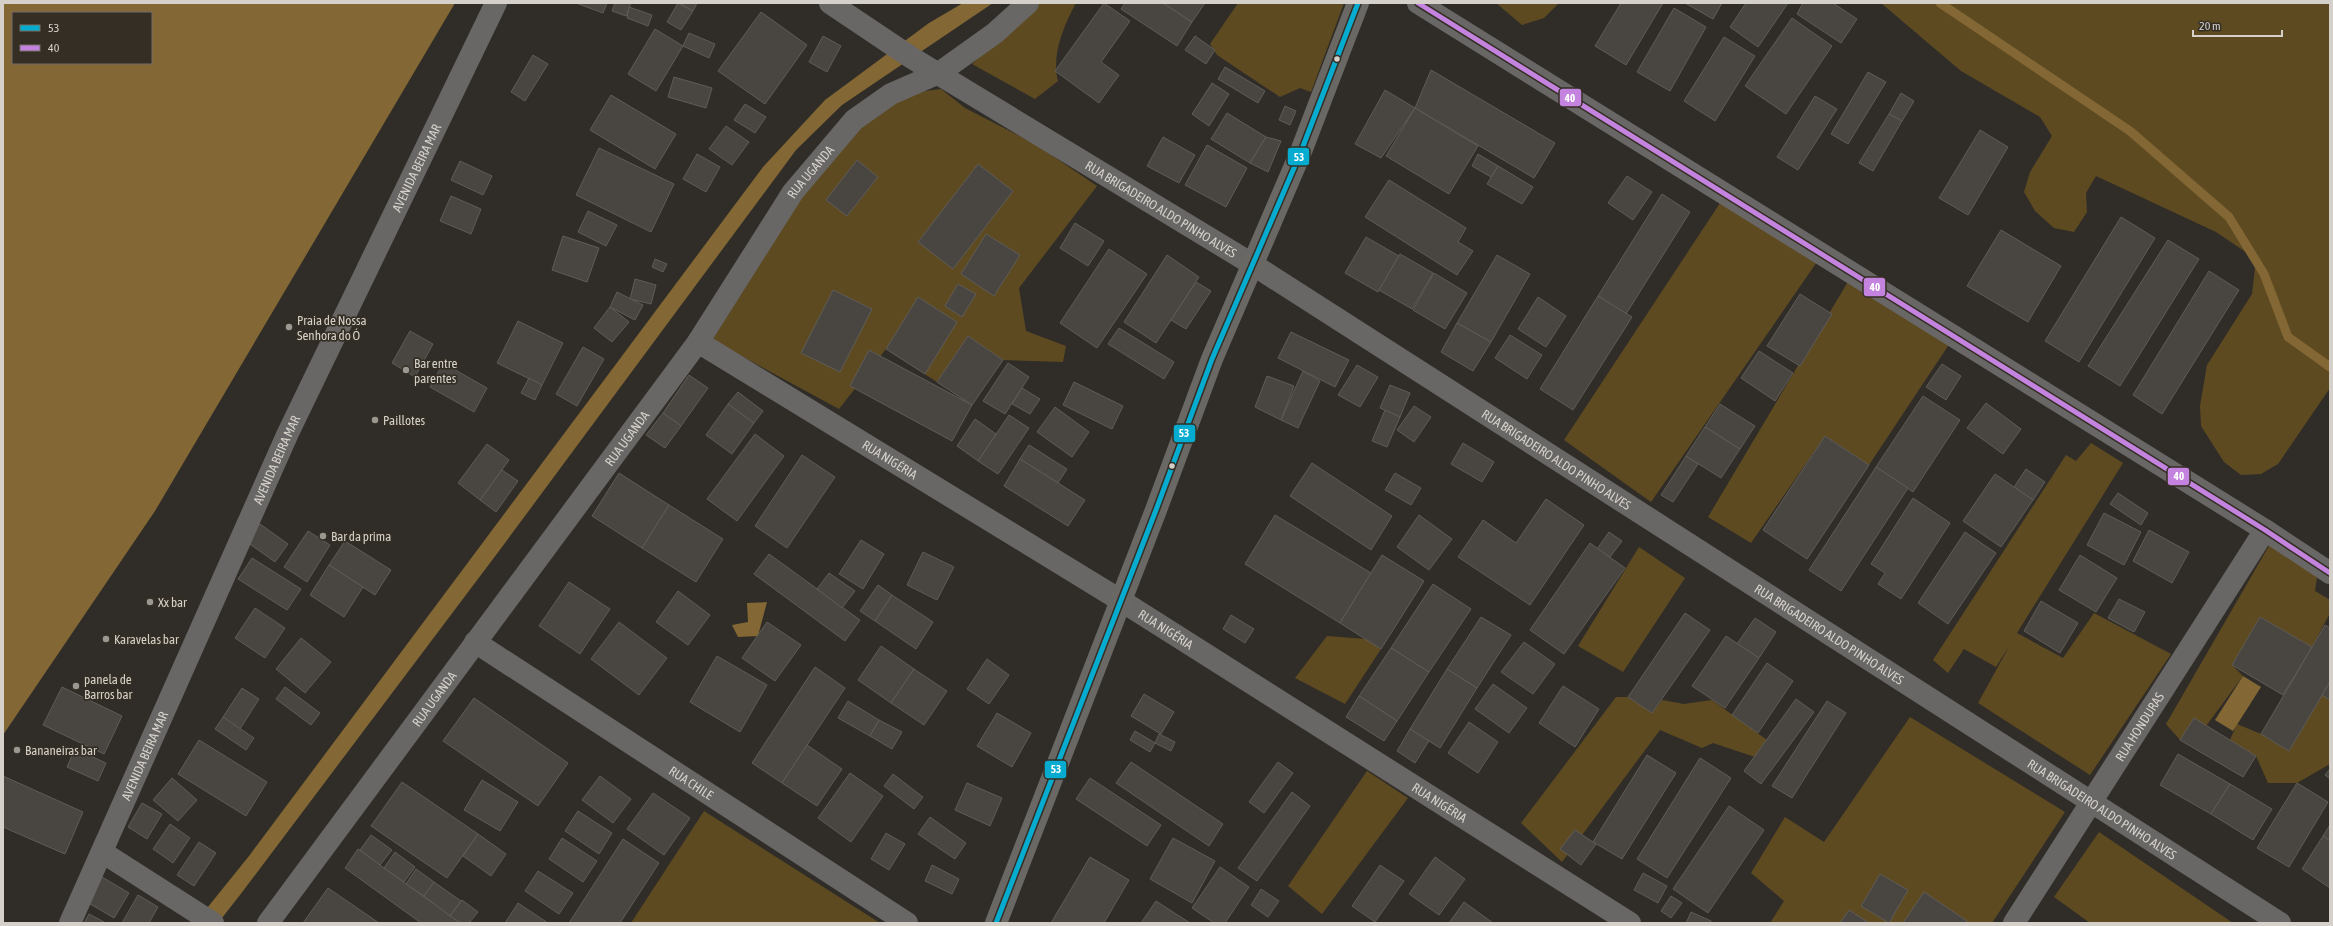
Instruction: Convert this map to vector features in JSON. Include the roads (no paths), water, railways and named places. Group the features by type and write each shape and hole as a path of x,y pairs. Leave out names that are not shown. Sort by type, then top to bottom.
{"main road":[{"path":"996,923 1156,510 1212,359 1300,154 1358,3"}],"street":[{"name":"AVENIDA BEIRA MAR","path":"70,923 288,433 496,3"},
{"name":"RUA BRIGADEIRO ALDO PINHO ALVES","path":"830,3 912,58 1252,264 2092,804 2280,923"},
{"name":"RUA UGANDA","path":"268,923 698,342 793,192 854,120 891,94 939,73 995,33 1028,3"},
{"path":"1418,3 2265,530 2330,574"},
{"name":"RUA NIGÉRIA","path":"698,342 1120,600 1630,923"},
{"name":"RUA HONDURAS","path":"2014,923 2092,804 2265,530"},
{"name":"RUA CHILE","path":"475,642 907,923"},
{"path":"102,852 213,923"}],"waterway":[{"path":"1940,3 2130,131 2229,217 2264,274 2288,337 2330,367"}],"place":[{"name":"Praia de Nossa Senhora do Ó","path":"289,327"},
{"name":"Bar entre parentes","path":"406,370"},
{"name":"Paillotes","path":"375,420"},
{"name":"Bar da prima","path":"323,536"},
{"name":"Xx bar","path":"150,602"},
{"name":"Karavelas bar","path":"106,639"},
{"name":"panela de Barros bar","path":"76,686"},
{"name":"Bananeiras bar","path":"17,750"}]}
